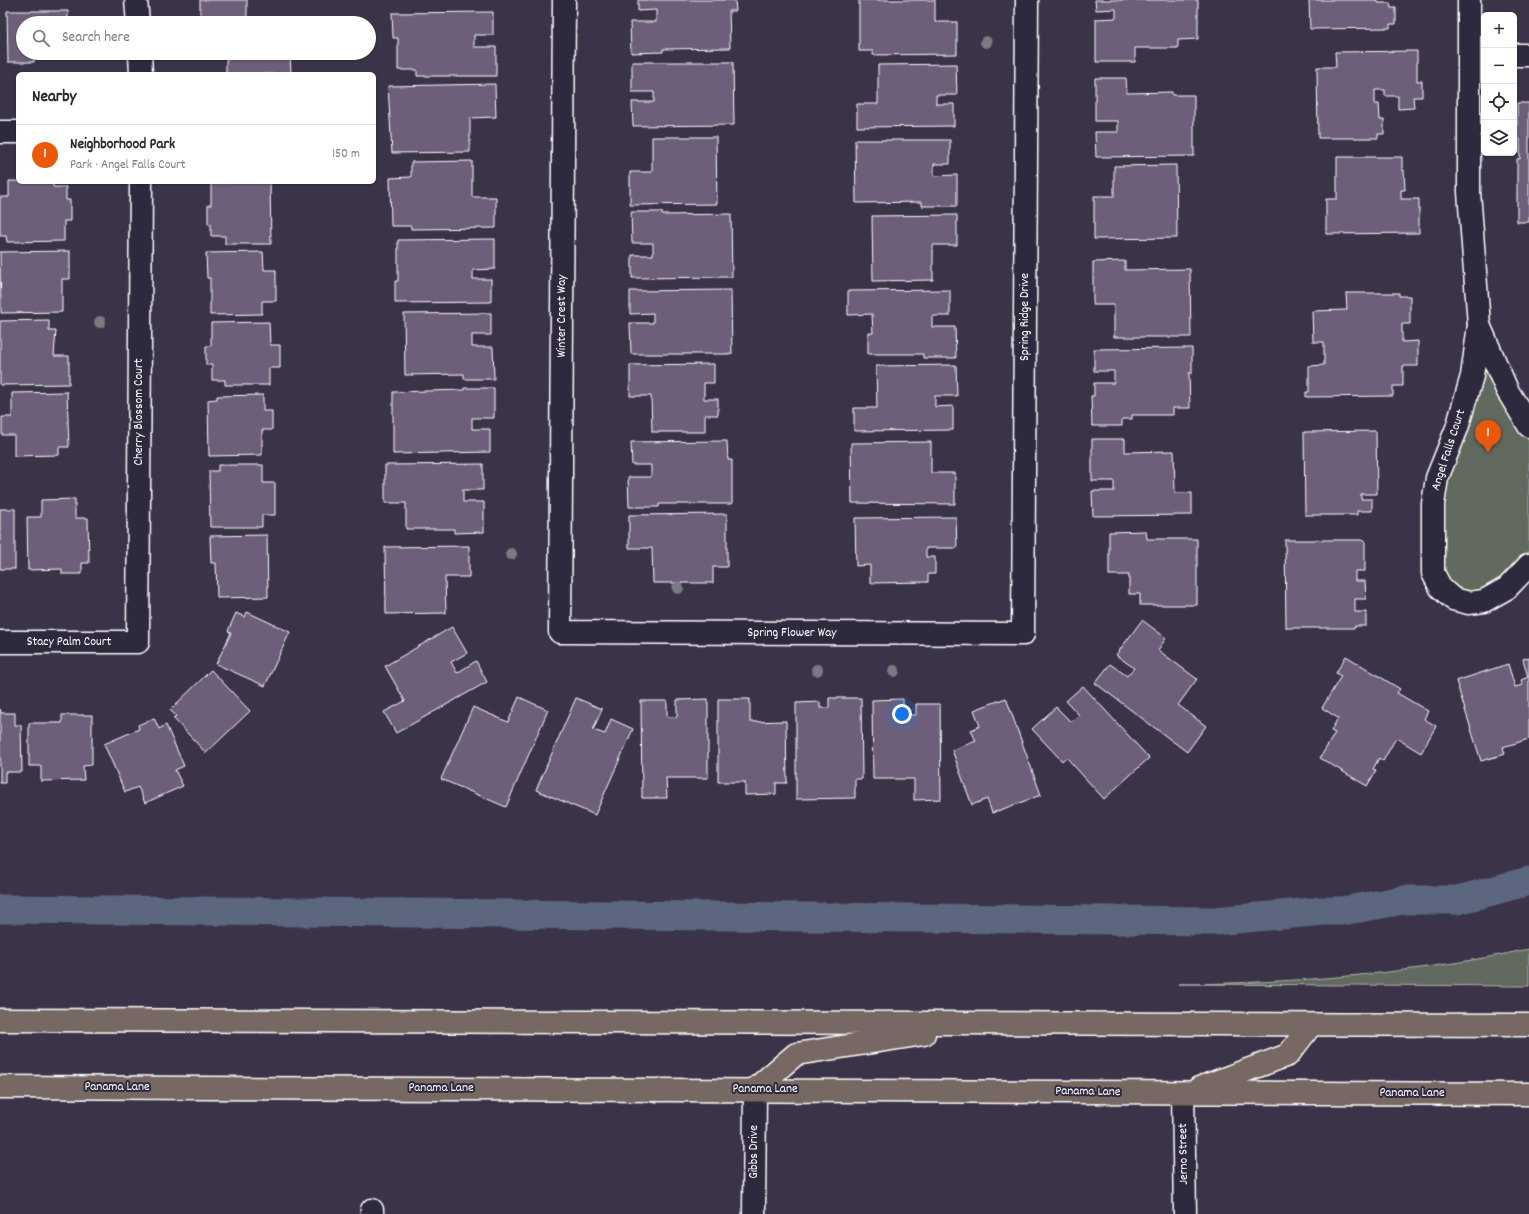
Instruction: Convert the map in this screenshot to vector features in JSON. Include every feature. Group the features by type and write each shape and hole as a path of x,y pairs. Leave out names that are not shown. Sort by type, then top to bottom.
{"main road":[{"path":"0,1020 1529,1025"},
{"path":"755,1089 796,1054 991,1024"},
{"path":"1183,1093 1288,1055 1310,1025"},
{"name":"Panama Lane","path":"0,1087 755,1089 1183,1093 1529,1094"}],"street":[{"path":"136,0 137,16"},
{"name":"Winter Crest Way","path":"560,632 564,0"},
{"name":"Spring Ridge Drive","path":"1023,634 1027,0"},
{"name":"Angel Falls Court","path":"1469,0 1477,55 1469,192 1479,325 1472,376 1457,428 1437,478 1433,504 1434,573 1441,588 1453,599 1470,603 1484,601 1507,588 1529,565"},
{"path":"1517,55 1529,55"},
{"path":"140,60 141,72"},
{"path":"0,132 16,132"},
{"name":"Cherry Blossom Court","path":"138,642 141,184"},
{"name":"Angel Falls Court","path":"1479,325 1507,390 1529,426"},
{"name":"Spring Flower Way","path":"560,632 1023,634"},
{"name":"Stacy Palm Court","path":"0,642 138,642"},
{"name":"Gibbs Drive","path":"754,1214 755,1089"},
{"name":"Jerno Street","path":"1183,1093 1184,1214"}],"shaded area":[{"path":"1479,325 1529,426 1529,565 1484,601 1441,588 1433,504"},
{"path":"1529,949 1529,986 1178,984 1266,982 1354,976 1442,965"}],"building":[{"path":"200,0 247,0 247,16 200,16"},
{"path":"638,0 735,0 736,11 729,11 730,48 663,49 663,52 631,53 630,22 656,22 656,10 638,11"},
{"path":"859,0 935,0 935,22 957,22 957,54 873,55 873,51 859,51"},
{"path":"1095,0 1198,0 1198,39 1178,40 1178,48 1135,48 1135,62 1096,62 1096,19 1116,18 1116,9 1096,10"},
{"path":"1309,0 1378,0 1378,3 1390,3 1391,8 1396,8 1396,24 1390,24 1390,28 1310,29"},
{"path":"7,11 68,11 68,16 16,16 16,60 34,60 34,62 8,62"},
{"path":"493,12 493,35 474,35 474,47 496,47 496,76 417,76 417,70 398,70 398,38 393,38 392,13"},
{"path":"1417,51 1417,81 1422,81 1422,97 1413,97 1414,108 1398,109 1398,96 1385,96 1385,90 1375,90 1375,104 1379,104 1380,120 1384,120 1384,134 1378,134 1378,138 1318,138 1317,67 1336,67 1335,52"},
{"path":"226,60 290,60 291,72 226,72"},
{"path":"632,62 733,62 734,125 633,126 632,102 654,102 654,92 632,92"},
{"path":"956,64 957,95 936,95 936,104 954,104 954,126 857,127 857,104 878,104 878,65"},
{"path":"1095,78 1126,78 1127,93 1172,92 1172,95 1194,95 1194,156 1096,157 1095,132 1118,132 1118,121 1095,121"},
{"path":"495,84 496,117 470,118 470,152 392,153 388,86"},
{"path":"1517,103 1529,103 1529,222 1517,222 1517,159 1520,159 1520,139 1517,139"},
{"path":"652,137 716,137 717,204 630,205 630,172 652,172"},
{"path":"855,140 950,140 950,164 934,164 934,176 957,175 957,206 922,206 922,202 856,203"},
{"path":"1337,157 1402,157 1405,190 1401,190 1401,199 1419,199 1419,233 1326,234 1326,199 1337,199"},
{"path":"472,161 472,197 496,197 496,228 411,229 411,226 391,226 390,178 411,177 411,162"},
{"path":"1176,165 1177,238 1094,239 1094,196 1114,196 1114,166"},
{"path":"9,181 16,181 16,184 53,184 53,187 66,187 66,200 70,200 70,221 64,221 64,241 7,242 6,236 0,236 0,197 9,197"},
{"path":"211,184 270,184 271,244 225,244 225,236 211,236 211,224 208,224 208,205 211,205"},
{"path":"631,212 662,212 662,215 731,214 732,277 632,278 632,255 653,255 653,243 632,243"},
{"path":"957,215 957,245 933,245 933,280 873,281 872,216"},
{"path":"495,239 495,269 473,270 473,279 491,279 491,302 395,303 395,281 398,281 398,240"},
{"path":"70,251 70,279 62,279 62,312 1,313 0,252"},
{"path":"263,252 264,270 276,270 276,301 262,301 262,314 210,315 210,278 207,278 206,253"},
{"path":"1125,261 1125,270 1190,269 1191,337 1114,337 1114,305 1093,305 1093,262"},
{"path":"731,290 732,354 631,354 630,323 653,323 653,313 630,314 630,291"},
{"path":"950,290 950,316 932,316 932,327 955,327 956,358 923,358 923,354 868,354 868,333 873,333 872,314 848,315 848,291"},
{"path":"1346,293 1399,293 1399,296 1410,296 1410,324 1402,324 1402,342 1418,341 1418,366 1403,366 1403,386 1393,386 1393,396 1306,397 1306,392 1309,392 1309,366 1324,365 1324,342 1313,342 1312,311 1347,310"},
{"path":"491,313 491,335 472,335 472,347 493,347 494,379 464,379 464,374 405,375 404,314"},
{"path":"49,320 49,331 56,331 54,356 69,356 69,384 0,385 0,321"},
{"path":"269,322 270,345 280,345 280,368 269,368 269,385 225,385 225,380 212,380 212,365 206,365 206,346 211,346 211,323"},
{"path":"1192,348 1192,373 1189,373 1190,408 1173,408 1173,415 1132,415 1132,419 1122,419 1122,426 1092,426 1091,396 1094,396 1094,383 1114,383 1114,371 1094,371 1094,349"},
{"path":"714,364 714,383 704,383 704,399 718,399 718,415 705,415 705,432 652,432 651,396 630,396 630,365"},
{"path":"956,365 957,396 935,396 935,407 953,406 953,430 854,431 854,408 877,408 876,366"},
{"path":"464,388 494,388 494,418 472,418 472,429 490,429 490,452 393,454 393,392 464,390"},
{"path":"67,392 69,447 59,447 59,455 14,456 14,435 2,435 2,417 12,417 12,393"},
{"path":"263,395 263,411 272,411 272,430 262,430 262,455 209,456 208,400 217,399 217,396"},
{"path":"1376,431 1377,494 1361,494 1361,499 1372,499 1372,511 1357,511 1357,515 1305,515 1304,432"},
{"path":"1092,439 1125,439 1125,452 1174,451 1175,493 1192,493 1192,515 1093,516 1092,491 1114,491 1114,481 1092,481"},
{"path":"727,441 728,460 732,460 732,504 659,504 659,507 629,507 628,477 651,477 651,465 632,465 631,442"},
{"path":"931,442 931,473 955,473 955,504 852,503 851,443"},
{"path":"483,464 483,490 463,490 463,502 484,502 484,532 454,533 454,529 406,529 406,503 385,503 385,465"},
{"path":"218,465 263,465 263,483 275,483 275,515 262,515 262,527 210,527 209,471 218,471"},
{"path":"75,499 75,518 88,518 89,563 82,563 82,574 62,574 62,569 28,570 27,517 41,517 41,500"},
{"path":"0,509 15,509 15,569 0,569"},
{"path":"727,514 727,567 713,567 713,583 653,583 652,548 629,548 629,515"},
{"path":"956,517 957,548 926,548 926,557 935,557 935,574 928,574 928,582 870,583 870,565 856,566 855,518"},
{"path":"1146,531 1147,539 1197,539 1197,605 1140,605 1140,594 1129,594 1129,575 1109,575 1109,532"},
{"path":"267,535 268,597 217,598 216,563 211,563 210,536"},
{"path":"1285,540 1365,540 1365,571 1355,571 1355,581 1365,581 1366,599 1355,599 1355,612 1366,612 1366,626 1355,626 1355,628 1286,628"},
{"path":"469,546 469,577 445,577 446,613 386,614 385,547"},
{"path":"247,612 290,632 265,686 216,664 231,633 228,631 236,613 245,617"},
{"path":"1142,620 1166,638 1158,650 1197,679 1178,705 1206,726 1187,752 1095,683 1110,664 1127,676 1134,668 1116,655"},
{"path":"452,627 467,653 451,662 457,673 476,661 487,682 396,733 384,712 405,701 385,666"},
{"path":"1346,656 1400,689 1397,693 1428,711 1424,719 1436,726 1421,753 1396,738 1383,761 1379,758 1373,769 1376,771 1367,786 1320,758 1335,733 1331,731 1338,718 1322,708 1341,676 1336,673"},
{"path":"1529,657 1529,739 1503,747 1505,754 1481,761 1456,681 1508,664 1515,687 1523,685 1521,680 1528,677 1523,659"},
{"path":"211,670 250,711 206,753 173,718 176,716 170,710"},
{"path":"1083,686 1149,758 1104,799 1066,757 1062,761 1032,729 1056,707 1071,722 1079,715 1066,701"},
{"path":"519,697 548,710 506,807 441,779 473,707 508,722"},
{"path":"576,698 602,709 593,730 605,734 611,719 633,729 595,815 536,790"},
{"path":"829,698 861,698 862,779 855,779 855,798 796,799 796,703 820,702 820,708 829,708"},
{"path":"1006,698 1041,795 992,813 987,799 972,805 952,750 976,741 971,730 980,726 974,710"},
{"path":"708,699 708,778 666,778 667,798 642,798 641,701 667,701 667,717 677,717 677,700"},
{"path":"718,699 750,699 750,722 786,721 787,783 776,783 776,794 745,795 745,782 718,782"},
{"path":"903,699 903,715 916,715 916,704 940,704 941,799 914,800 914,779 873,779 872,700"},
{"path":"0,709 1,713 15,713 15,725 21,725 22,772 5,772 5,783 0,783"},
{"path":"62,715 92,715 92,765 83,766 84,780 41,781 41,766 29,766 29,723 62,723"},
{"path":"154,718 159,729 166,725 184,766 175,770 183,786 145,803 138,787 125,792 104,744 139,729 138,725"}],"waterway":[{"path":"0,909 1214,921 1324,911 1342,911 1404,900 1458,900 1529,881"}],"place":[{"name":"Neighborhood Park","path":"1488,453"}]}
